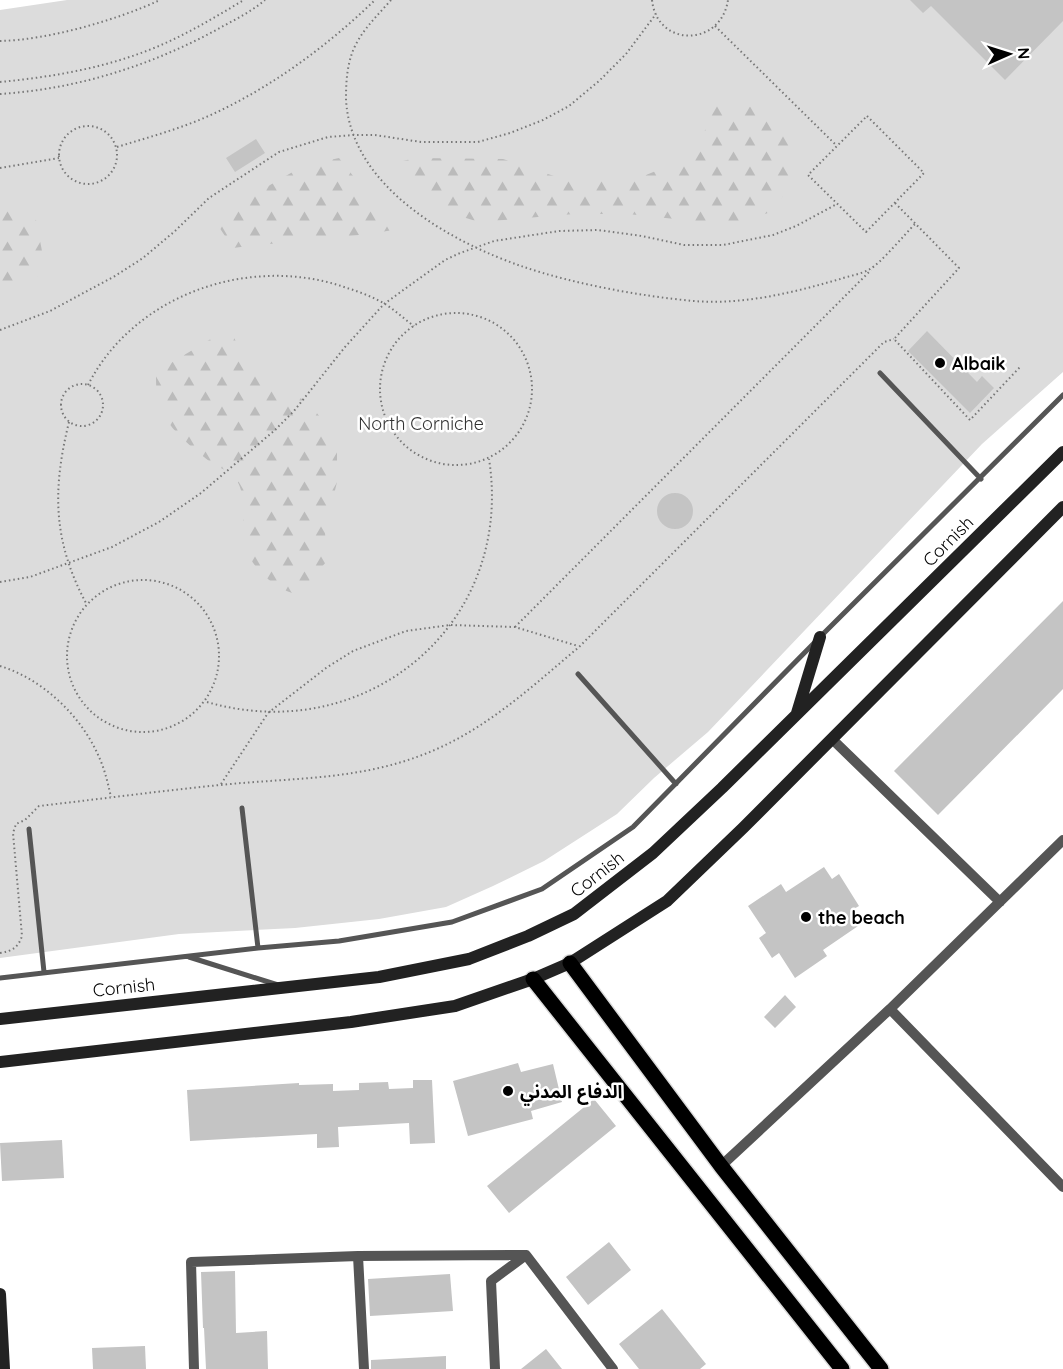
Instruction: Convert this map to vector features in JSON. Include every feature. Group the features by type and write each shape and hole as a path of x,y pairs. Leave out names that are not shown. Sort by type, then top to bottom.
{"main road":[{"name":"Cornish","path":"0,1018 379,977 470,959 528,936 574,914 654,853 1063,452"},
{"path":"0,1062 351,1022 455,1006 533,979 570,963 668,901 1063,507"},
{"path":"797,715 820,637"},
{"path":"570,963 721,1166 881,1369"},
{"path":"533,979 842,1369"},
{"path":"0,1294 4,1369"}],"street":[{"path":"832,739 1000,902"},
{"path":"721,1166 890,1009 1063,840"},
{"path":"890,1009 1063,1187"},
{"path":"194,1369 191,1262 358,1256 526,1255"},
{"path":"495,1369 491,1281 526,1255"},
{"path":"526,1255 613,1369"},
{"path":"358,1256 364,1369"}],"lane":[{"path":"880,373 981,479"},
{"path":"0,978 258,948 339,941 452,922 542,889 633,827 1063,395"},
{"path":"578,674 676,784"},
{"path":"242,808 258,948"},
{"path":"29,829 44,972"},
{"path":"187,957 285,987"}],"path":[{"path":"0,41 48,35 122,16 160,0"},
{"path":"0,82 93,68 153,49 244,0"},
{"path":"0,94 66,86 148,63 200,39 265,0"},
{"path":"117,147 205,117 252,93 308,58 375,0"},
{"path":"391,0 368,24 354,47 345,79 347,118 369,164 405,205 435,226 474,247 545,274 631,292 694,301 769,297 871,269"},
{"path":"652,0 656,14 665,27 682,35 701,34 715,26 725,13 728,0"},
{"path":"0,330 50,311 115,276 143,258 209,198 279,152 328,137 354,135 438,142 478,142 510,133 570,106 626,54 656,14"},
{"path":"715,26 838,146"},
{"path":"867,116 924,173 895,203 866,232 808,175 867,116"},
{"path":"88,125 106,131 117,147 118,157 110,175 93,184 84,184 67,175 58,158 63,139 70,131 88,125"},
{"path":"0,168 58,158"},
{"path":"0,953 18,946 22,936 13,833 16,824 25,820 39,806 221,784 340,776 406,762 441,747 500,712 527,692 579,646 884,342 894,339 959,268 895,203"},
{"path":"0,582 30,577 112,547 159,522 201,493 294,411 345,347 384,304 445,260 474,247 523,235 559,231 598,231 642,236 684,245 723,245 773,235 796,226 837,204"},
{"path":"515,627 915,224"},
{"path":"88,385 111,350 139,323 170,302 212,285 256,276 302,277 346,287 384,304 414,326"},
{"path":"445,314 472,315 502,329 520,349 530,374 532,387 530,407 515,437 501,451 489,458 461,466 432,462 406,447 388,424 380,396 382,373 393,346 414,326 426,319 445,314"},
{"path":"894,339 970,420 1020,368"},
{"path":"88,385 102,398 103,408 100,417 93,424 83,427 69,422 61,409 64,393 72,386 88,385"},
{"path":"69,422 60,458 57,488 59,519 69,563 87,605"},
{"path":"207,702 268,713 296,712 326,707 369,692 407,668 430,648 450,625 472,585 487,542 492,497 489,458"},
{"path":"131,581 162,582 190,596 210,620 219,650 216,677 207,702 186,720 148,733 121,730 97,717 83,703 73,686 67,659 71,633 87,605 102,592 131,581"},
{"path":"221,784 268,713 326,668 353,651 406,631 450,625 515,627 579,646"},
{"path":"0,666 40,685 69,712 88,736 99,758 111,798"}],"green space":[{"name":"North Corniche","path":"67,0 1063,0 1063,372 982,444 708,732 654,778 617,814 544,861 446,907 379,919 295,928 179,934 0,958 0,10"},
{"path":"711,105 759,107 796,149 785,194 768,213 740,222 694,221 628,214 574,214 479,222 453,214 423,195 403,177 395,163 415,158 503,159 563,179 608,180 646,175 690,157 709,123"},
{"path":"339,158 379,209 399,229 233,248 217,224 246,199 303,166"},
{"path":"0,204 36,220 42,251 37,277 0,286"},
{"path":"229,328 246,361 268,378 310,404 332,433 337,450 337,482 325,532 327,561 302,589 292,593 274,584 258,570 247,552 243,533 243,498 234,476 213,464 183,439 164,416 159,404 156,372"}],"building":[{"path":"910,0 1063,0 1063,21 1005,80 931,6 923,13"},
{"path":"256,139 265,153 235,172 226,158"},
{"name":"Albaik","path":"927,331 977,382 982,376 994,388 970,413 908,351"},
{"path":"675,493 688,498 693,511 688,524 675,529 662,524 657,511 662,498"},
{"path":"1063,601 1063,689 938,815 894,771"},
{"name":"the beach","path":"824,867 832,879 839,874 859,906 852,910 861,924 823,950 827,956 795,978 779,953 772,958 759,938 766,933 748,906 781,884 786,892"},
{"path":"785,995 796,1007 775,1028 764,1017"},
{"name":"الدفاع المدني","path":"518,1063 521,1072 553,1064 562,1102 531,1111 533,1119 468,1136 453,1081"},
{"path":"413,1080 432,1080 435,1143 410,1144 409,1123 338,1127 339,1147 317,1148 317,1134 190,1141 187,1090 299,1083 299,1085 333,1084 333,1091 359,1090 359,1083 388,1082 389,1089 413,1088"},
{"path":"594,1099 616,1126 509,1213 487,1186"},
{"path":"62,1140 64,1178 2,1181 0,1143"},
{"path":"609,1242 631,1270 588,1305 566,1277"},
{"path":"235,1271 236,1333 267,1331 268,1369 206,1369 201,1272"},
{"path":"450,1274 453,1311 370,1316 368,1279"},
{"path":"662,1309 706,1364 700,1369 639,1369 619,1344"},
{"path":"145,1346 146,1369 93,1369 92,1348"},
{"path":"546,1349 562,1369 521,1369"},
{"path":"446,1356 446,1369 371,1369 371,1360"}],"place":[{"name":"Albaik","path":"940,363"},
{"name":"the beach","path":"806,917"},
{"name":"الدفاع المدني","path":"508,1091"}]}
